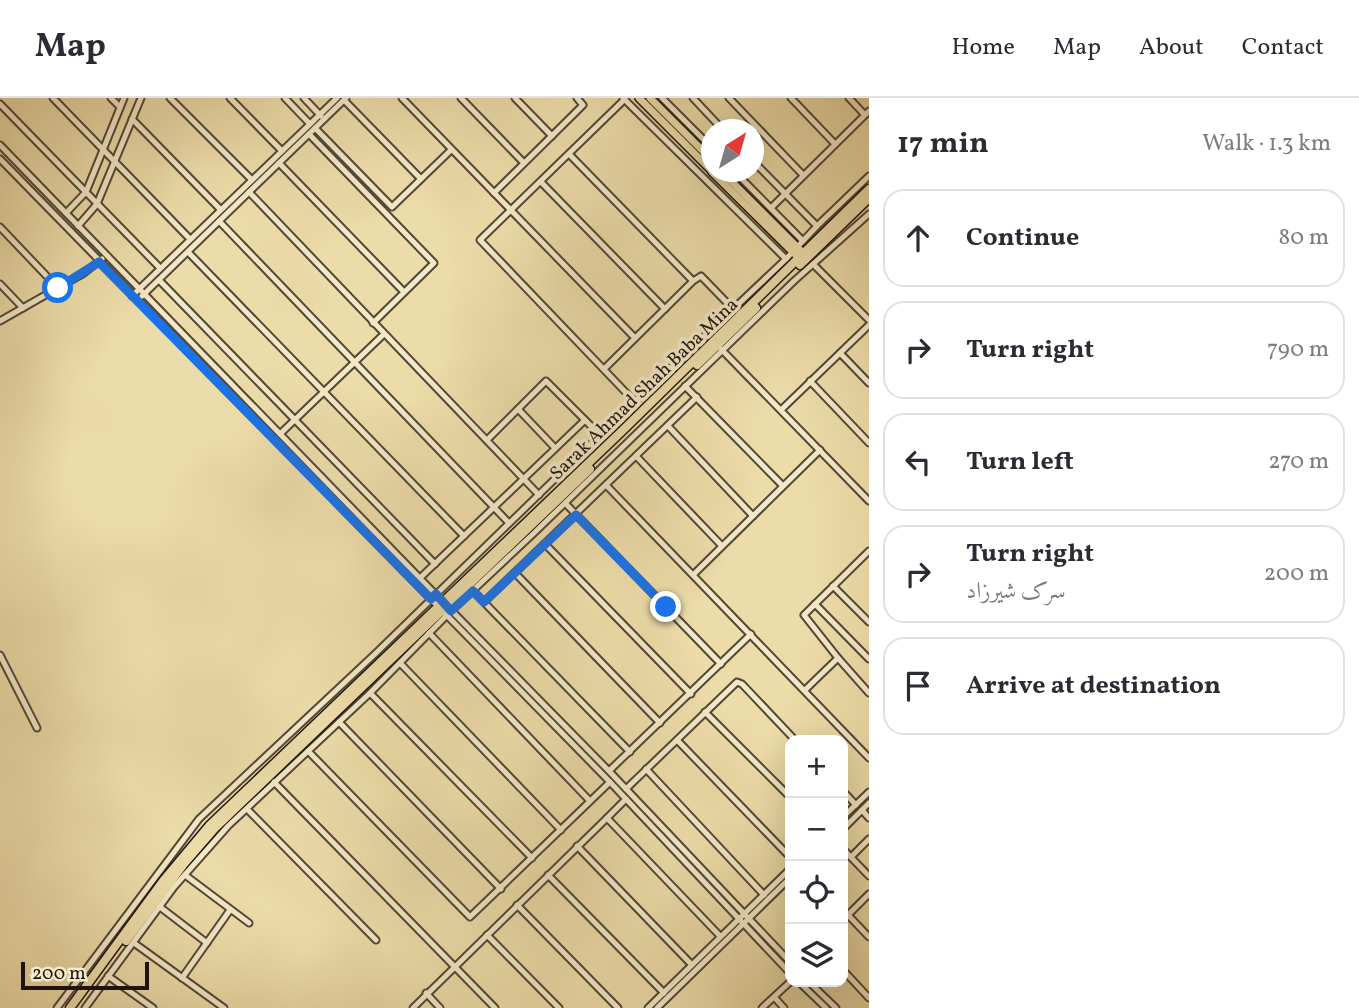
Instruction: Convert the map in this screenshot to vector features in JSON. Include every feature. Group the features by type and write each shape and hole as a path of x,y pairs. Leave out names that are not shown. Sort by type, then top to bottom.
{"highway":[{"name":"Sarak Ahmad Shah Baba Mina","path":"445,609 869,189"},
{"path":"77,1008 165,888 216,827 720,348 802,256 869,198"},
{"path":"70,1008 169,865 364,679 445,609"},
{"path":"357,671 364,679"},
{"path":"81,976 89,982"}],"main road":[{"path":"639,98 701,160"},
{"path":"650,98 701,149"},
{"path":"724,182 802,256"},
{"path":"732,182 802,256"}],"street":[{"path":"53,98 190,239"},
{"path":"111,98 120,107"},
{"path":"66,213 86,192 124,98"},
{"path":"78,226 97,204 141,98"},
{"path":"170,98 252,180"},
{"path":"230,98 282,151"},
{"path":"285,98 392,207 451,150"},
{"path":"304,98 322,117"},
{"path":"402,98 635,338"},
{"path":"460,98 524,163"},
{"path":"515,98 552,136"},
{"path":"494,193 583,105 577,98"},
{"path":"662,98 701,137"},
{"path":"693,98 713,119"},
{"path":"729,98 803,175"},
{"path":"791,98 835,144"},
{"path":"771,208 867,113 849,98"},
{"path":"132,296 282,151 343,99 421,178"},
{"path":"635,402 481,241 624,99 786,259"},
{"path":"0,104 160,268"},
{"path":"132,119 220,209"},
{"path":"138,301 309,134 313,126"},
{"path":"309,134 433,262 373,323"},
{"path":"0,145 420,578 433,597"},
{"path":"569,154 693,281"},
{"path":"0,159 132,296 600,767 626,799 785,957"},
{"path":"279,163 404,292"},
{"path":"764,173 817,226"},
{"path":"802,256 803,241 869,176"},
{"path":"541,182 665,309"},
{"path":"745,182 803,241"},
{"path":"249,192 539,495"},
{"path":"169,865 199,819 786,259 802,256 869,214"},
{"path":"219,221 509,523"},
{"path":"0,228 58,288"},
{"path":"188,252 464,536"},
{"path":"0,321 58,288 107,255"},
{"path":"802,256 869,320"},
{"path":"604,369 701,276 733,309"},
{"path":"159,280 435,564"},
{"path":"0,284 23,308"},
{"path":"781,410 869,325"},
{"path":"280,433 384,334"},
{"path":"720,348 869,501"},
{"path":"840,354 869,383"},
{"path":"85,1008 160,907 214,841 400,663 429,633 445,609 473,591 685,386 699,368"},
{"path":"487,440 546,381 600,435"},
{"path":"810,381 869,443"},
{"path":"685,386 783,486"},
{"path":"484,602 697,397"},
{"path":"517,409 555,448"},
{"path":"420,578 585,420"},
{"path":"668,426 752,516"},
{"path":"694,575 820,450"},
{"path":"636,456 722,546"},
{"path":"606,485 869,758"},
{"path":"565,503 721,664"},
{"path":"545,544 691,694"},
{"path":"869,551 804,615 869,693"},
{"path":"863,556 869,562"},
{"path":"515,573 660,723"},
{"path":"833,586 869,622"},
{"path":"473,591 630,752"},
{"path":"815,604 869,659"},
{"path":"429,633 590,801"},
{"path":"609,771 751,634"},
{"path":"0,655 37,729"},
{"path":"805,690 838,658"},
{"path":"400,663 561,830"},
{"path":"626,789 737,682 742,684 790,735"},
{"path":"370,693 532,858"},
{"path":"705,712 785,792"},
{"path":"339,722 501,889"},
{"path":"677,740 785,852"},
{"path":"308,751 471,917 610,782"},
{"path":"600,767 609,771 626,789 785,967"},
{"path":"646,769 764,895"},
{"path":"274,782 495,1008"},
{"path":"848,812 869,792"},
{"path":"848,795 856,804"},
{"path":"413,1008 626,799"},
{"path":"848,824 869,803"},
{"path":"247,809 376,940"},
{"path":"862,810 869,818"},
{"path":"607,818 720,936"},
{"path":"851,857 869,839"},
{"path":"577,846 692,965"},
{"path":"848,854 869,876"},
{"path":"662,1006 785,874"},
{"path":"185,875 249,923"},
{"path":"548,875 664,993"},
{"path":"648,1008 720,936 785,882"},
{"path":"848,914 869,894"},
{"path":"57,1008 147,895"},
{"path":"517,905 618,1008"},
{"path":"160,907 207,943"},
{"path":"182,978 230,909"},
{"path":"848,920 869,937"},
{"path":"487,934 559,1008"},
{"path":"134,943 224,1008"},
{"path":"848,975 869,998"},
{"path":"108,976 153,1008"},
{"path":"762,1008 785,987"},
{"path":"804,987 825,1008"},
{"path":"814,987 835,1008"},
{"path":"426,993 440,1008"},
{"path":"774,997 784,1008"}],"route":[{"path":"58,288 99,262 431,599 436,594 451,611 473,591 484,602 576,515 666,607"}]}
